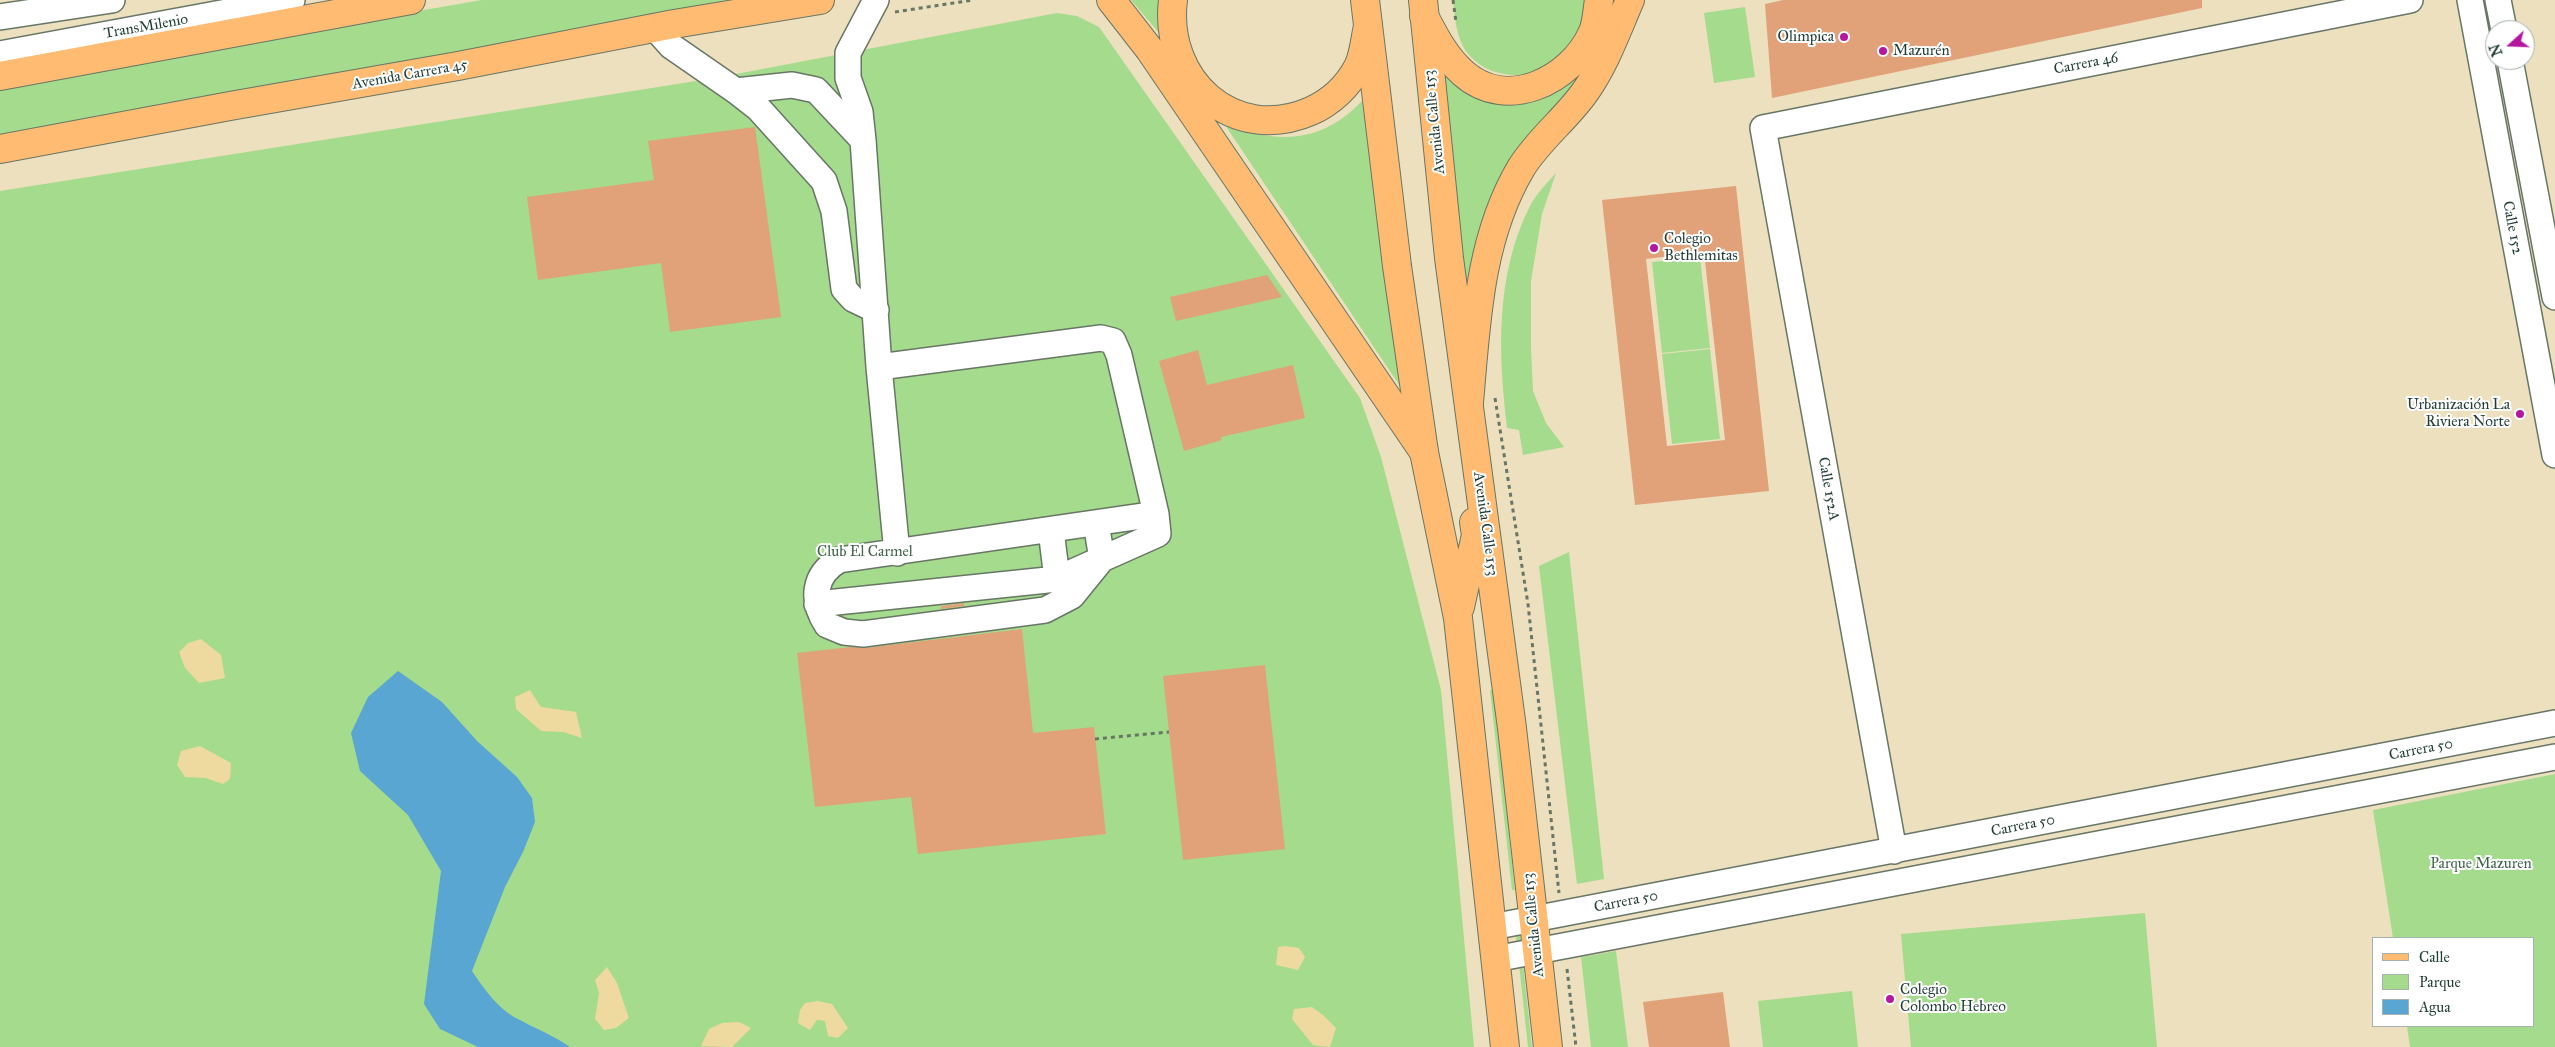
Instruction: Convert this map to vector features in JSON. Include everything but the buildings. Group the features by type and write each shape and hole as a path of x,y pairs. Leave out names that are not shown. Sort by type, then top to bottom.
{"main road":[{"path":"0,76 411,0"},
{"name":"Avenida Carrera 45","path":"0,150 458,66 654,27 820,0"},
{"path":"1111,0 1150,50 1424,452"},
{"path":"1173,0 1170,21 1173,42 1180,61 1190,79 1204,94 1221,107 1240,115 1260,119 1281,119 1301,115 1320,107 1350,81 1359,66 1366,13"},
{"path":"1418,5 1449,59 1464,74 1484,86 1504,90 1525,91 1544,84 1576,60 1594,31 1599,0"},
{"path":"1469,403 1482,279 1496,221 1522,167 1543,137 1584,94 1598,71 1630,0"},
{"name":"Avenida Calle 153","path":"1418,5 1442,259 1476,535 1458,618"},
{"name":"Avenida Calle 153","path":"1366,13 1397,266 1424,452 1458,618 1505,1047"},
{"name":"Avenida Calle 153","path":"1442,259 1469,403 1512,728 1548,1047"}],"street":[{"path":"0,17 112,0"},
{"name":"TransMilenio","path":"0,54 292,0"},
{"path":"876,0 848,53 848,78 860,112 863,140 876,310 878,367 897,554"},
{"name":"Carrera 46","path":"1763,128 2410,0"},
{"name":"Calle 152","path":"2470,0 2555,455"},
{"path":"2498,0 2502,20"},
{"path":"654,27 671,46 759,109 824,181 834,211 844,289 853,299 876,310"},
{"name":"Calle 152","path":"2512,70 2550,242 2555,297"},
{"path":"736,91 792,86 816,90 863,140"},
{"name":"Calle 152A","path":"1763,128 1894,850"},
{"path":"2516,248 2550,242"},
{"path":"816,604 1057,579 1158,534 1156,514 1119,355 1113,341 1101,338 878,367"},
{"path":"1096,523 1102,559 1072,596 1045,610 863,634 844,632 826,625 816,604 817,591 827,567 839,560 897,554 1096,523 1156,514"},
{"path":"1051,530 1057,579"},
{"name":"Carrera 50","path":"1492,927 2555,723"},
{"path":"1495,960 2555,757"}],"path":[{"path":"1453,0 1457,28"},
{"path":"1494,390 1497,420 1528,604 1559,890"},
{"path":"1095,739 1169,732"},
{"path":"1568,970 1576,1047"}],"green space":[{"path":"482,0 760,0 0,139 0,88 204,48"},
{"path":"1131,0 1165,0 1165,40"},
{"path":"1453,0 1588,0 1582,28 1576,42 1568,53 1545,69 1519,75 1492,71 1469,55 1461,43"},
{"path":"1745,7 1755,77 1714,83 1704,13"},
{"name":"Club El Carmel","path":"1057,13 1077,16 1099,27 1360,398 1381,457 1441,690 1474,1047 0,1047 0,191 715,78"},
{"path":"1441,69 1466,93 1485,100 1499,102 1528,98 1583,73 1494,193 1480,226 1465,287"},
{"path":"1362,101 1404,392 1223,122 1261,134 1279,137 1297,136 1314,133 1330,126"},
{"path":"1556,173 1542,214 1531,281 1531,348 1533,391 1546,423 1564,447 1523,455 1519,430 1507,428 1504,400 1501,343 1505,287 1510,259 1530,206 1538,193"},
{"path":"1700,257 1710,348 1662,353 1652,262"},
{"path":"1710,349 1720,439 1672,444 1662,354"},
{"path":"1569,552 1604,879 1577,884 1539,566"},
{"path":"1490,690 1494,690 1515,890 1512,890"},
{"name":"Parque Mazuren","path":"2555,774 2555,1047 2410,1047 2407,1027 2535,1027 2535,937 2393,937 2373,810"},
{"path":"2145,913 2157,1047 1911,1047 1901,934"},
{"path":"1515,927 1519,927 1532,1047 1528,1047"},
{"path":"1616,951 1628,1047 1591,1047 1581,957"},
{"path":"1852,991 1858,1047 1763,1047 1758,1001"}],"sand":[{"path":"201,639 221,655 225,678 199,683 185,668 179,652 188,643"},
{"path":"530,690 541,707 576,712 582,738 563,732 541,731 516,709 515,697"},
{"path":"200,746 231,763 230,779 223,784 205,778 185,777 177,765 181,751"},
{"path":"1278,947 1299,948 1305,957 1298,970 1276,965"},
{"path":"607,967 617,983 629,1018 616,1028 604,1030 595,1019 599,993 595,980"},
{"path":"818,1001 832,1004 848,1028 838,1038 828,1036 825,1021 817,1020 810,1030 798,1023 800,1010 805,1003"},
{"path":"1312,1007 1336,1028 1330,1047 1313,1045 1292,1019 1294,1009"},
{"path":"739,1022 751,1028 732,1047 701,1046 709,1029 722,1023"}],"water":[{"path":"398,671 442,702 477,741 517,777 532,798 535,822 523,852 505,887 472,971 487,992 504,1010 570,1047 478,1047 440,1029 424,1004 441,871 408,815 360,771 351,733 368,697"}],"place":[{"name":"Olimpica","path":"1844,37"},
{"name":"Mazurén","path":"1883,51"},
{"name":"Colegio Bethlemitas","path":"1654,248"},
{"name":"Urbanización La Riviera Norte","path":"2520,414"},
{"name":"Colegio Colombo Hebreo","path":"1890,999"}]}
